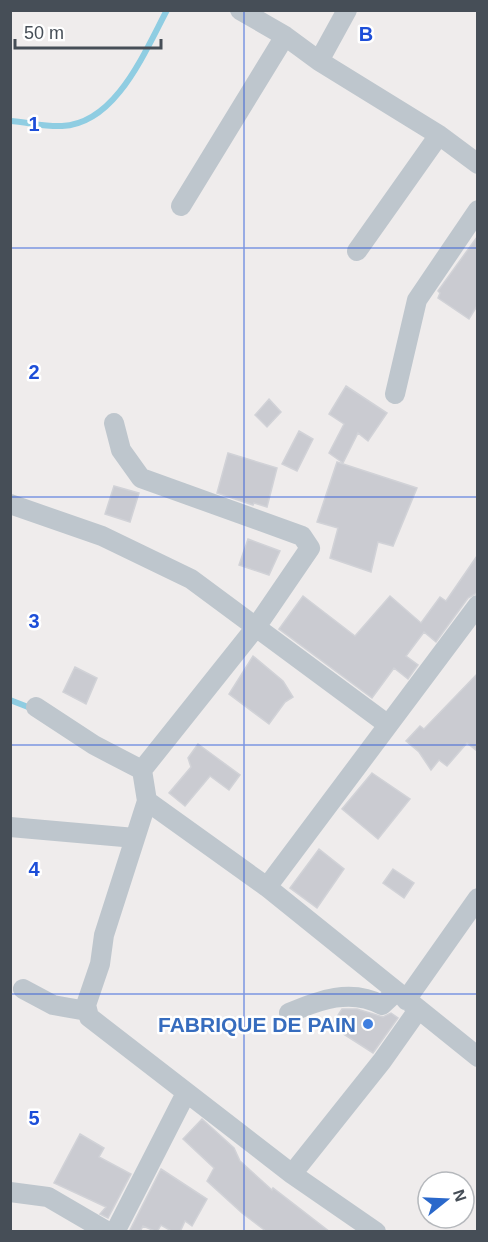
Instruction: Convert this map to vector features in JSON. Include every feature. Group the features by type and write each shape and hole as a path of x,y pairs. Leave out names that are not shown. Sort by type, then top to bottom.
{"street":[{"path":"240,10 285,36 320,61 439,135 477,164"},
{"path":"320,61 347,10"},
{"path":"181,206 285,36"},
{"path":"357,251 439,135"},
{"path":"395,394 417,300 477,210"},
{"path":"87,1011 86,1005 100,964 104,935 147,801 142,770 256,627 310,548 302,536 141,478 121,450 114,423"},
{"path":"10,504 102,536 191,579 387,724"},
{"path":"267,887 477,605"},
{"path":"36,707 94,745 142,770"},
{"path":"147,801 267,887 477,1057"},
{"path":"10,827 135,838"},
{"path":"292,1174 382,1061 407,1001 477,898"},
{"path":"23,989 53,1005 87,1011 122,1044 186,1093 292,1174 376,1232"},
{"path":"289,1013 324,998 340,996 375,1001 382,1005 407,1001"},
{"path":"115,1232 186,1093"},
{"path":"10,1192 48,1197 108,1232"}],"building":[{"path":"477,237 477,306 469,319 438,298 440,293 438,291"},
{"path":"346,386 387,413 368,441 358,433 343,463 329,453 344,424 329,414"},
{"path":"269,399 281,412 267,427 255,415"},
{"path":"299,431 313,439 297,471 282,464"},
{"path":"228,453 277,468 267,507 254,503 253,505 217,493"},
{"path":"337,462 417,488 393,546 378,542 371,572 330,558 338,528 317,522"},
{"path":"114,486 139,493 130,522 105,514"},
{"path":"248,539 280,551 269,575 239,565"},
{"path":"477,556 477,593 468,598 436,642 424,632 406,656 418,665 408,679 394,668 372,698 279,629 303,596 355,636 390,596 421,623 440,597 446,601"},
{"path":"253,656 283,681 293,697 285,702 269,724 229,694"},
{"path":"75,667 97,678 86,704 63,692"},
{"path":"477,674 477,751 467,743 447,766 439,760 431,770 419,752 406,741 420,726 424,729"},
{"path":"198,744 240,775 229,790 210,776 185,806 169,793 191,767 188,758"},
{"path":"372,773 410,799 378,839 342,809"},
{"path":"319,849 344,869 317,908 290,888"},
{"path":"393,869 414,883 404,898 383,883"},
{"name":"FABRIQUE DE PAIN","path":"342,1009 357,1009 383,1017 391,1013 398,1018 373,1053 331,1026"},
{"path":"202,1119 234,1148 240,1161 272,1190 273,1188 330,1232 267,1232 242,1213 207,1181 214,1168 183,1139"},
{"path":"80,1134 104,1148 99,1157 131,1174 108,1218 100,1214 106,1207 54,1183"},
{"path":"161,1169 207,1199 192,1226 185,1221 180,1232 173,1232 161,1225 157,1232 143,1226 140,1232 129,1232"}],"waterway":[{"path":"10,121 62,126 81,122 98,113 126,83 167,10"},
{"path":"10,700 28,707"}],"place":[{"name":"FABRIQUE DE PAIN","path":"368,1024"}]}
